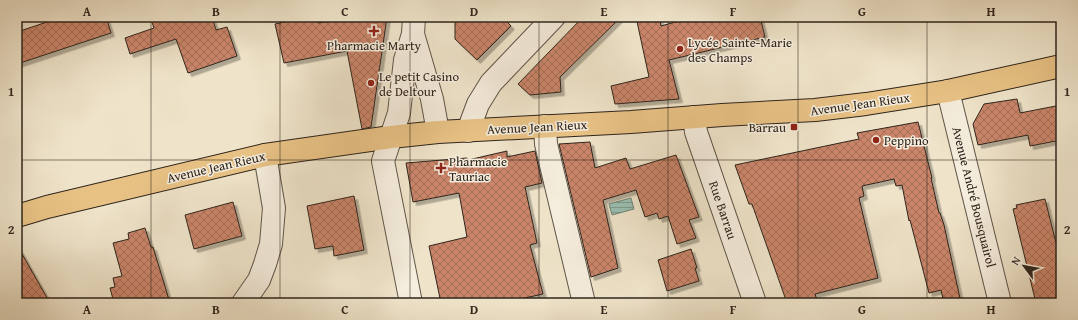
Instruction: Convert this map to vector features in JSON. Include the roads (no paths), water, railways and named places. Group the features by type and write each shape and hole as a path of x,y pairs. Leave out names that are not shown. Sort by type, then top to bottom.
{"main road":[{"name":"Avenue Jean Rieux","path":"17,216 48,207 265,155 391,137 438,132 815,110 866,104 948,91 1061,66"}],"street":[{"path":"468,131 478,104 491,83 554,17"},
{"path":"414,26 432,99 438,132"},
{"path":"411,303 382,161 399,113 406,60 414,26"},
{"name":"Avenue André Bousquairol","path":"948,91 1000,303"},
{"name":"Rue Barrau","path":"694,117 696,132 755,303"},
{"path":"545,126 546,144 584,303"},
{"path":"243,303 258,280 266,264 270,244 274,208 265,155"}],"water":[{"path":"631,198 634,209 612,215 609,204"}],"place":[{"name":"Pharmacie Marty","path":"374,31"},
{"name":"Lycée Sainte-Marie des Champs","path":"680,49"},
{"name":"Le petit Casino de Deltour","path":"371,83"},
{"name":"Barrau","path":"794,127"},
{"name":"Peppino","path":"876,140"},
{"name":"Pharmacie Tauriac","path":"441,168"}]}
